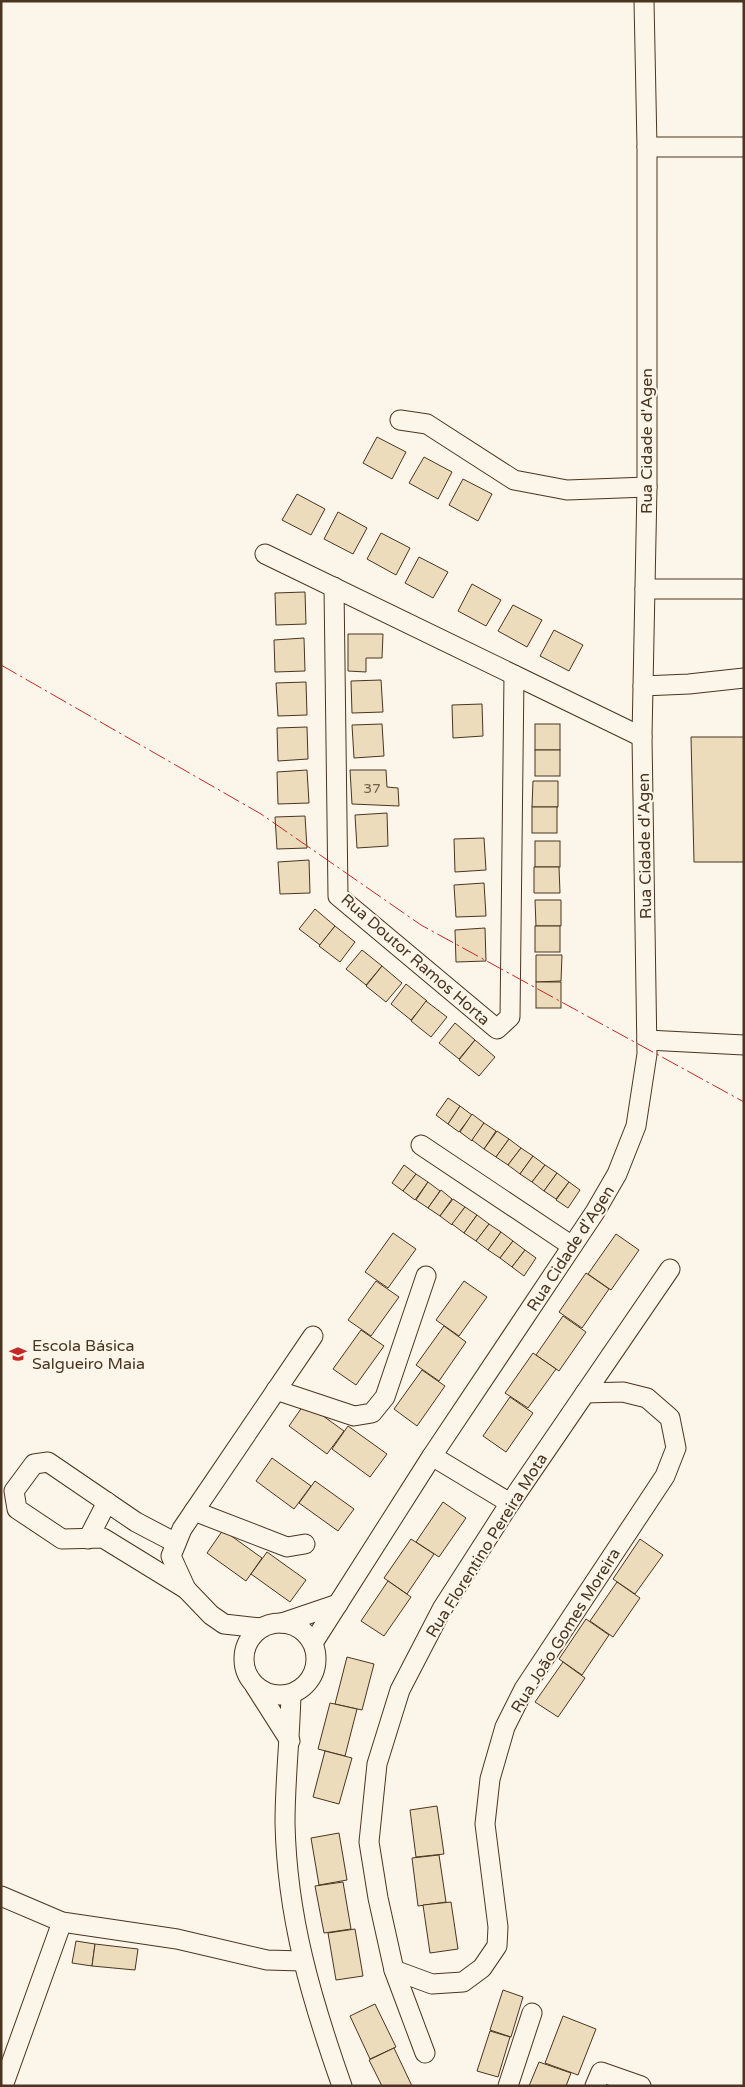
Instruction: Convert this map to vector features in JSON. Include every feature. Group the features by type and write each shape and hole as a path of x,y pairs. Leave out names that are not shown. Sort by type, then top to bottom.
{"street":[{"name":"Rua Cidade d'Agen","path":"312,1643 432,1456 618,1174 636,1126 647,1054 642,737 647,488 647,147 644,1"},
{"path":"647,147 744,147"},
{"path":"400,420 427,424 514,480 568,490 647,488"},
{"path":"265,554 642,737"},
{"name":"Rua Doutor Ramos Horta","path":"334,587 338,896 497,1029 510,1017 514,675"},
{"path":"645,589 744,589"},
{"path":"643,686 744,678"},
{"path":"647,1040 744,1045"},
{"path":"421,1144 572,1246"},
{"name":"Rua Florentino Pereira Mota","path":"425,2053 394,1970 378,1898 370,1842 377,1764 400,1690 442,1609 510,1503 670,1269"},
{"path":"276,1390 354,1416 372,1413 384,1397 426,1276"},
{"path":"186,1589 171,1556 182,1529 313,1336"},
{"name":"Rua João Gomes Moreira","path":"394,1970 432,1984 463,1982 482,1968 497,1946 498,1927 485,1824 490,1779 505,1727 524,1689 665,1476 676,1448 670,1418 647,1398 623,1392 585,1393"},
{"path":"432,1456 510,1503"},
{"path":"176,1543 136,1522 48,1462 34,1464 14,1491 17,1509 62,1540 103,1538 186,1589 210,1615 224,1624 260,1628"},
{"path":"88,1539 107,1502"},
{"path":"194,1512 287,1547 305,1544"},
{"path":"244,1667 243,1656 246,1645 260,1628 282,1623 338,1604"},
{"path":"255,1686 272,1695 291,1694 306,1684 316,1667 316,1655 312,1643 305,1632 294,1626 282,1623"},
{"path":"224,1624 248,1678 290,1741"},
{"path":"291,1694 286,1831 293,1911 302,1961 314,2006 342,2086"},
{"path":"1,1896 62,1922 178,1939 268,1960 302,1961"},
{"path":"3,2086 62,1922"},
{"path":"508,2086 532,2013"},
{"path":"595,2086 601,2072 641,2086"}],"building":[{"path":"377,437 406,452 392,479 363,463"},
{"path":"424,457 452,472 438,499 409,483"},
{"path":"463,479 492,494 478,521 449,505"},
{"path":"297,494 325,509 311,535 282,520"},
{"path":"338,512 367,528 353,554 324,539"},
{"path":"381,533 410,548 396,575 367,559"},
{"path":"419,557 448,572 433,598 405,583"},
{"path":"472,584 501,600 486,626 458,611"},
{"path":"305,592 306,624 276,625 275,593"},
{"path":"513,605 542,620 527,647 498,631"},
{"path":"554,630 583,645 569,671 540,656"},
{"path":"348,634 383,634 382,658 366,658 366,672 348,671"},
{"path":"304,638 305,671 275,672 274,640"},
{"path":"381,680 383,712 352,713 351,681"},
{"path":"306,682 307,715 278,716 276,683"},
{"path":"482,704 483,736 453,738 452,705"},
{"path":"382,724 384,756 354,758 352,725"},
{"path":"535,724 560,724 560,750 535,750"},
{"path":"307,727 308,759 278,761 277,728"},
{"path":"691,737 744,737 744,862 694,862"},
{"path":"535,750 560,750 560,776 535,776"},
{"path":"307,770 309,803 278,804 277,772"},
{"path":"350,770 386,770 387,787 398,788 399,806 352,804"},
{"path":"533,781 558,781 558,807 532,807"},
{"path":"532,807 557,807 557,833 532,833"},
{"path":"387,813 388,846 357,848 355,815"},
{"path":"305,816 307,848 277,849 275,817"},
{"path":"484,838 486,870 455,872 454,839"},
{"path":"535,841 560,841 560,867 535,867"},
{"path":"309,860 310,893 280,894 278,862"},
{"path":"534,867 559,867 560,893 534,893"},
{"path":"484,883 486,916 456,917 454,885"},
{"path":"535,900 561,900 561,926 536,926"},
{"path":"315,909 335,926 320,945 299,929"},
{"path":"335,926 355,942 340,962 319,946"},
{"path":"535,926 560,926 560,952 535,952"},
{"path":"485,928 486,961 456,962 455,930"},
{"path":"362,950 382,966 366,985 346,969"},
{"path":"536,955 562,955 561,981 536,982"},
{"path":"382,966 402,983 386,1002 366,986"},
{"path":"536,982 561,982 561,1008 536,1008"},
{"path":"406,984 427,1001 411,1020 391,1004"},
{"path":"426,1001 447,1017 431,1037 411,1021"},
{"path":"455,1023 475,1040 459,1059 439,1043"},
{"path":"475,1040 495,1057 479,1076 459,1060"},
{"path":"448,1098 460,1106 448,1124 436,1115"},
{"path":"460,1106 472,1115 459,1132 448,1124"},
{"path":"472,1114 484,1123 472,1141 460,1132"},
{"path":"484,1123 496,1131 484,1149 472,1140"},
{"path":"497,1131 509,1139 496,1157 484,1149"},
{"path":"509,1139 521,1148 508,1165 496,1157"},
{"path":"521,1148 533,1156 520,1174 508,1165"},
{"path":"533,1156 545,1165 532,1182 520,1174"},
{"path":"404,1165 416,1174 403,1191 392,1183"},
{"path":"545,1165 557,1173 544,1191 532,1182"},
{"path":"557,1173 569,1182 556,1199 544,1191"},
{"path":"416,1174 428,1182 415,1200 403,1191"},
{"path":"428,1182 440,1191 428,1208 416,1200"},
{"path":"569,1182 580,1190 568,1208 556,1200"},
{"path":"441,1190 452,1199 440,1216 428,1208"},
{"path":"453,1199 465,1207 452,1225 440,1216"},
{"path":"465,1207 477,1215 464,1233 452,1224"},
{"path":"477,1215 489,1224 476,1241 464,1233"},
{"path":"489,1224 501,1232 488,1250 476,1241"},
{"path":"501,1232 513,1241 500,1258 488,1250"},
{"path":"393,1233 416,1249 388,1288 365,1272"},
{"path":"616,1234 639,1250 611,1290 588,1274"},
{"path":"513,1241 525,1250 512,1267 500,1258"},
{"path":"525,1250 536,1258 524,1276 512,1267"},
{"path":"586,1273 609,1289 582,1328 559,1312"},
{"path":"376,1281 399,1297 371,1336 348,1320"},
{"path":"464,1281 487,1297 459,1336 436,1320"},
{"path":"563,1316 586,1332 559,1371 536,1355"},
{"path":"444,1326 466,1342 439,1381 416,1365"},
{"path":"361,1330 384,1346 356,1385 333,1369"},
{"path":"533,1353 556,1369 528,1408 505,1393"},
{"path":"422,1370 445,1386 417,1426 394,1409"},
{"path":"510,1397 533,1413 506,1452 483,1436"},
{"path":"305,1403 344,1431 327,1454 289,1426"},
{"path":"348,1426 387,1454 370,1477 332,1449"},
{"path":"272,1458 311,1486 294,1509 256,1481"},
{"path":"315,1481 354,1509 338,1531 299,1503"},
{"path":"443,1502 466,1518 439,1557 416,1542"},
{"path":"223,1530 262,1558 246,1581 207,1553"},
{"path":"411,1539 434,1554 407,1594 384,1578"},
{"path":"640,1539 663,1555 635,1594 613,1579"},
{"path":"267,1552 306,1580 290,1602 251,1574"},
{"path":"388,1581 411,1597 384,1636 361,1621"},
{"path":"617,1582 640,1598 613,1637 590,1621"},
{"path":"586,1619 609,1635 582,1675 559,1659"},
{"path":"347,1657 374,1664 362,1710 335,1704"},
{"path":"563,1662 585,1678 558,1717 535,1702"},
{"path":"330,1703 357,1709 345,1756 318,1749"},
{"path":"325,1751 352,1758 339,1804 313,1797"},
{"path":"437,1806 444,1854 416,1857 410,1810"},
{"path":"339,1833 347,1880 319,1885 311,1838"},
{"path":"439,1855 446,1902 418,1906 412,1858"},
{"path":"343,1882 351,1929 324,1933 315,1886"},
{"path":"451,1902 458,1949 430,1953 423,1905"},
{"path":"355,1929 363,1976 336,1980 328,1933"},
{"path":"76,1941 95,1944 92,1966 72,1963"},
{"path":"95,1944 138,1949 135,1970 92,1966"},
{"path":"503,1990 523,1997 511,2037 490,2030"},
{"path":"375,2004 396,2047 370,2059 350,2016"},
{"path":"563,2016 596,2029 578,2075 545,2063"},
{"path":"490,2031 510,2037 498,2077 477,2071"},
{"path":"394,2048 412,2086 382,2086 369,2060"},
{"path":"539,2062 571,2073 566,2086 529,2086"}],"power":[{"path":"1,665 261,814 421,925 744,1102"}],"place":[{"name":"Escola Básica Salgueiro Maia","path":"18,1354"}]}
